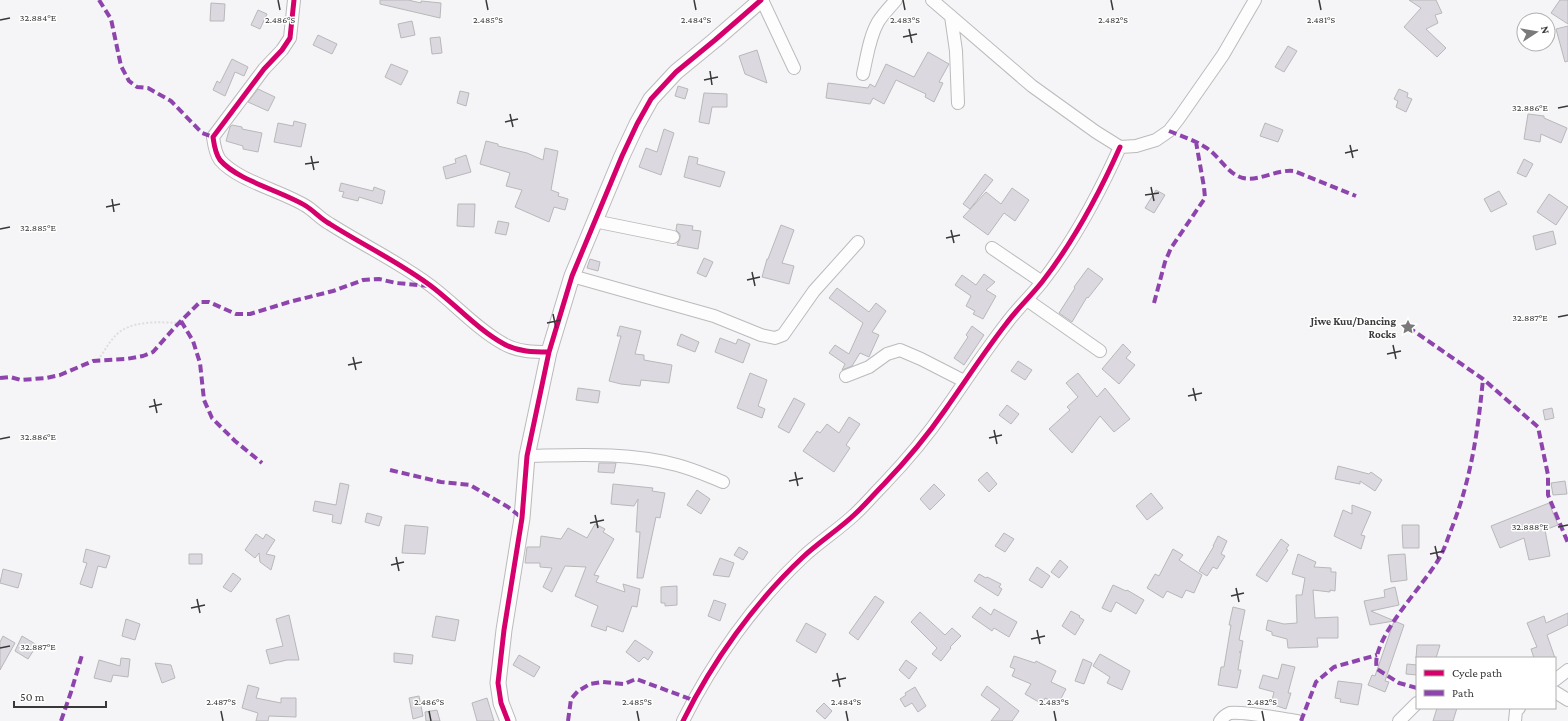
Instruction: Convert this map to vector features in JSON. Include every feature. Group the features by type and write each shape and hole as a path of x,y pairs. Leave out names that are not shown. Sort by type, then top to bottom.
{"street":[{"path":"294,0 290,38 282,50 264,69 213,137 220,159 232,169 247,178 306,206 328,224 383,254 431,286 472,321 505,345 525,351 549,352"},
{"path":"508,721 501,703 498,683 504,630 522,518 528,456 549,352 572,276 594,221 637,124 651,98 676,72 762,0 794,68"},
{"path":"864,74 873,32 879,20 896,0"},
{"path":"932,0 1032,86 1096,132 1120,147 1136,146 1156,140 1169,130 1223,55 1255,0"},
{"path":"951,16 956,51 958,103"},
{"path":"682,721 693,700 743,625 771,591 803,558 853,516 923,440 1006,323 1042,282 1080,226 1103,184 1120,147"},
{"path":"594,221 673,237"},
{"path":"572,276 714,316 761,336 775,338 783,335 814,291 858,242"},
{"path":"992,248 1042,282"},
{"path":"1027,300 1100,351"},
{"path":"846,376 865,369 887,354 900,350 964,381"},
{"path":"528,456 596,454 648,459 677,465 723,482"},
{"path":"1556,679 1568,670"},
{"path":"1556,693 1568,700"},
{"path":"1399,721 1416,704"},
{"path":"1220,721 1223,717 1230,713 1298,721"}],"path":[{"path":"98,360 117,334 124,329 148,323 178,323"}],"building":[{"path":"380,0 408,0 421,3 421,1 441,3 440,18 380,4"},
{"path":"1409,0 1436,0 1442,13 1435,15 1438,23 1426,29 1446,48 1437,57 1404,27 1421,8"},
{"path":"1560,0 1568,0 1568,24 1556,16 1556,12 1552,12"},
{"path":"211,3 225,4 224,21 210,21"},
{"path":"258,10 267,14 260,29 251,25"},
{"path":"412,21 415,35 401,38 398,24"},
{"path":"1568,26 1568,61 1565,62 1556,29"},
{"path":"318,35 337,44 332,54 313,45"},
{"path":"440,37 442,53 432,54 430,38"},
{"path":"1288,46 1297,51 1284,72 1275,67"},
{"path":"757,50 767,83 745,74 739,56"},
{"path":"928,52 949,64 939,82 943,83 934,102 925,97 926,94 896,80 884,104 873,98 870,104 826,98 828,83 868,88 870,84 875,87 886,64 914,77"},
{"path":"232,59 248,67 244,76 235,72 225,96 213,90 217,81 220,83"},
{"path":"391,64 408,71 401,85 385,77"},
{"path":"678,86 688,89 685,99 675,96"},
{"path":"258,89 275,97 268,111 248,102"},
{"path":"1399,89 1408,93 1407,97 1412,99 1406,112 1396,107 1398,101 1394,99"},
{"path":"460,91 469,93 466,106 457,103"},
{"path":"704,93 727,94 727,107 712,107 709,124 699,122"},
{"path":"1528,114 1544,116 1544,118 1567,128 1561,143 1541,134 1540,142 1524,139"},
{"path":"294,121 306,124 301,147 274,142 278,123 293,126"},
{"path":"1265,123 1283,130 1278,142 1260,136"},
{"path":"232,125 242,127 242,129 262,133 258,152 243,149 243,146 226,141"},
{"path":"664,129 674,133 661,175 639,167 646,148 657,152"},
{"path":"486,141 498,144 498,146 527,153 543,160 545,148 558,151 551,190 559,193 558,196 568,199 565,210 554,207 549,222 515,207 522,190 506,186 510,173 480,164"},
{"path":"466,155 471,172 446,179 443,167 456,163 455,159"},
{"path":"689,156 698,158 697,164 725,172 720,187 684,177"},
{"path":"1524,159 1533,164 1526,177 1517,173"},
{"path":"985,174 993,180 970,209 963,204"},
{"path":"341,183 373,191 374,187 385,191 382,204 359,197 358,201 342,197 344,192 339,191"},
{"path":"1012,188 1029,200 1015,221 1004,213 988,235 963,217 986,192 1001,204"},
{"path":"1156,190 1165,195 1154,213 1145,208"},
{"path":"1499,191 1507,204 1491,212 1484,199"},
{"path":"1549,194 1568,207 1556,225 1537,212"},
{"path":"458,204 475,204 474,227 457,226"},
{"path":"498,221 509,223 506,235 495,233"},
{"path":"677,224 693,226 692,230 701,231 698,249 677,245 680,234 676,230"},
{"path":"781,225 794,230 782,263 794,266 789,284 762,277 767,259"},
{"path":"1553,231 1556,244 1536,250 1533,236"},
{"path":"704,258 713,262 706,277 697,273"},
{"path":"590,259 600,262 598,271 587,268"},
{"path":"1088,268 1103,279 1088,298 1087,297 1072,322 1059,313 1075,288 1074,287"},
{"path":"984,274 995,282 986,290 996,296 983,319 973,314 975,311 966,306 971,296 955,285 962,275 976,285"},
{"path":"837,288 869,312 876,303 886,311 872,332 879,335 869,357 860,353 852,366 842,370 845,364 829,353 835,345 849,354 863,323 829,298"},
{"path":"620,326 641,331 635,354 644,355 644,360 672,365 669,383 641,380 640,386 609,381 621,336 617,336"},
{"path":"972,326 984,335 964,365 954,358 968,337 966,335"},
{"path":"681,334 699,342 695,352 677,345"},
{"path":"720,338 736,344 738,339 750,344 743,363 715,352"},
{"path":"1123,344 1131,352 1126,358 1135,365 1119,384 1102,369"},
{"path":"1018,361 1032,370 1025,380 1011,371"},
{"path":"750,373 767,380 758,406 765,409 762,418 737,408"},
{"path":"1078,373 1097,397 1105,388 1130,419 1114,432 1100,416 1072,453 1049,429 1070,410 1067,407 1078,397 1066,383"},
{"path":"578,388 600,391 598,403 576,400"},
{"path":"794,398 805,404 789,433 778,427"},
{"path":"1007,405 1019,414 1011,424 999,415"},
{"path":"1552,408 1554,418 1545,420 1543,410"},
{"path":"849,417 860,424 846,445 850,448 834,472 803,451 817,431 820,433 827,424 839,433"},
{"path":"599,463 616,463 614,473 598,472"},
{"path":"1338,466 1369,474 1371,472 1382,480 1375,491 1360,481 1360,484 1335,479"},
{"path":"987,472 997,484 989,492 978,480"},
{"path":"1565,481 1567,494 1553,495 1551,483"},
{"path":"340,483 349,485 341,524 332,522 333,515 313,511 315,501 336,505"},
{"path":"613,484 653,488 652,491 665,493 660,518 656,517 643,578 637,578 640,532 636,532 638,499 634,506 611,504"},
{"path":"934,484 945,495 930,510 920,499"},
{"path":"697,490 710,499 701,514 687,505"},
{"path":"1151,493 1163,508 1147,520 1136,506"},
{"path":"1549,503 1558,525 1545,530 1550,556 1529,560 1524,538 1500,548 1491,526"},
{"path":"1352,505 1371,512 1361,535 1365,536 1361,549 1334,536 1343,510 1352,514"},
{"path":"367,513 382,517 379,526 365,522"},
{"path":"595,524 605,529 603,532 614,539 594,575 599,576 596,582 625,592 623,584 640,589 637,607 632,606 623,632 607,626 606,631 591,626 598,606 575,596 586,567 565,566 552,592 543,587 552,568 540,567 540,563 525,563 527,547 540,547 541,536 561,539 568,528 587,538"},
{"path":"405,525 428,527 425,554 402,553"},
{"path":"1402,525 1419,525 1419,548 1403,548"},
{"path":"1004,533 1014,539 1005,552 995,546"},
{"path":"256,534 263,539 266,534 275,540 266,554 275,556 271,570 260,562 259,553 255,558 245,550"},
{"path":"1218,536 1227,541 1221,554 1225,556 1217,569 1213,567 1207,576 1199,571 1214,546"},
{"path":"1281,539 1289,545 1286,549 1288,550 1267,582 1256,575"},
{"path":"739,547 748,552 743,560 734,555"},
{"path":"86,549 110,556 106,568 98,566 92,588 80,584 87,563 83,562"},
{"path":"1173,549 1183,555 1179,560 1202,575 1194,593 1186,590 1182,598 1167,591 1163,598 1147,588 1155,574 1159,576"},
{"path":"189,554 202,554 202,564 189,564"},
{"path":"1298,554 1316,562 1314,567 1331,568 1331,572 1336,572 1335,591 1330,590 1330,592 1313,590 1315,618 1338,617 1338,638 1317,638 1318,647 1288,648 1287,639 1272,635 1272,632 1266,630 1268,620 1284,624 1297,623 1296,595 1302,595 1305,578 1292,574"},
{"path":"1405,554 1407,580 1391,582 1388,555"},
{"path":"720,558 734,563 729,577 713,575"},
{"path":"1060,560 1068,567 1059,578 1051,572"},
{"path":"1037,567 1050,576 1042,588 1029,580"},
{"path":"3,569 22,574 18,588 0,583"},
{"path":"233,573 241,579 231,592 223,587"},
{"path":"979,574 1001,584 999,587 1002,589 998,596 974,581"},
{"path":"1113,585 1126,591 1127,590 1144,600 1136,614 1116,602 1111,612 1102,608"},
{"path":"677,586 677,605 665,606 665,603 661,603 661,587"},
{"path":"1395,587 1399,605 1371,611 1404,625 1385,681 1389,682 1385,692 1368,685 1372,675 1375,676 1394,621 1370,625 1364,601 1385,597 1384,590"},
{"path":"875,596 884,602 858,640 849,633"},
{"path":"714,600 726,604 720,621 708,616"},
{"path":"980,607 991,615 994,609 1017,622 1009,637 994,628 992,631 972,617"},
{"path":"1233,607 1245,610 1239,640 1243,641 1238,670 1241,670 1237,688 1218,685 1221,667 1224,667 1231,625 1229,625"},
{"path":"1071,611 1084,620 1075,635 1062,626"},
{"path":"920,612 945,635 952,628 961,636 950,647 951,648 941,661 932,654 937,648 911,622"},
{"path":"1568,613 1568,625 1547,635 1555,657 1534,657 1531,649 1537,647 1527,623 1544,616 1546,623"},
{"path":"289,615 299,660 287,660 270,664 266,650 283,646 276,619"},
{"path":"436,616 459,620 455,641 432,637"},
{"path":"126,619 140,624 135,640 122,636"},
{"path":"806,623 826,634 816,653 796,641"},
{"path":"3,636 15,643 0,670 0,642"},
{"path":"22,636 37,645 28,659 15,651"},
{"path":"635,640 653,652 648,660 644,657 639,662 626,652"},
{"path":"1417,645 1440,645 1436,657 1416,657"},
{"path":"394,653 413,655 412,664 394,662"},
{"path":"1100,654 1130,671 1122,690 1107,683 1110,677 1093,666"},
{"path":"519,655 540,667 534,677 513,665"},
{"path":"1014,656 1035,663 1036,661 1056,671 1051,682 1066,689 1058,704 1045,698 1042,704 1025,694 1031,684 1012,676 1015,669 1010,667"},
{"path":"121,658 130,659 128,677 113,675 111,682 94,678 99,660 120,666"},
{"path":"1083,659 1092,663 1084,684 1075,681"},
{"path":"906,660 917,668 909,679 899,670"},
{"path":"155,663 171,665 175,678 162,683"},
{"path":"1282,664 1295,667 1288,693 1291,693 1286,709 1271,704 1274,692 1259,688 1263,675 1278,679"},
{"path":"1407,664 1416,665 1416,675 1406,674"},
{"path":"1338,681 1362,684 1358,705 1340,702 1341,699 1335,698"},
{"path":"248,685 259,688 256,698 281,703 281,698 296,698 296,717 269,716 268,721 256,721 258,713 242,708"},
{"path":"987,686 1019,711 1012,721 991,721 1000,709 981,695"},
{"path":"915,687 926,706 918,712 912,703 905,707 900,699 906,695 905,693"},
{"path":"419,696 423,716 413,719 409,698"},
{"path":"487,698 494,721 477,721 472,703"},
{"path":"824,703 832,711 825,719 816,711"},
{"path":"1437,709 1457,709 1453,721 1433,721"},
{"path":"437,710 440,721 426,721 425,712"}],"marked path":[{"path":"99,0 111,19 121,66 129,81 137,87 148,88 171,101 202,133 213,137"},
{"path":"1169,131 1192,140 1210,150 1232,173 1237,176 1249,179 1281,172 1294,171 1356,196"},
{"path":"1154,303 1165,262 1171,248 1205,198 1196,142"},
{"path":"0,378 10,377 21,380 46,378 60,375 93,361 126,359 143,356 153,352 200,302 209,302 236,314 250,314 333,291 363,280 379,279 396,283 429,286"},
{"path":"181,321 193,341 200,363 204,400 212,418 235,441 262,463"},
{"path":"1408,327 1483,379 1538,427 1548,475 1548,495 1568,543"},
{"path":"1416,688 1399,683 1377,669 1377,657 1382,642 1390,627 1434,567 1441,555 1458,511 1473,455 1483,379"},
{"path":"390,470 441,482 470,485 508,507 522,518"},
{"path":"61,721 82,655"},
{"path":"1301,721 1316,682 1334,667 1377,655"},
{"path":"568,721 571,699 578,691 590,684 602,682 624,684 636,679 693,700"}],"cycle path":[{"path":"294,0 290,38 282,50 264,69 213,137 214,146 220,160 238,174 249,180 306,206 327,222 419,277 485,332 509,347 532,352 549,352"},
{"path":"508,721 501,703 498,683 504,630 522,518 527,456 549,352 572,276 622,156 651,99 676,72 761,0"},
{"path":"683,721 721,655 768,593 815,546 862,507 916,448 931,429 982,356 1015,313 1042,282 1065,250 1095,200 1120,147"}],"place":[{"name":"Jiwe Kuu/Dancing Rocks","path":"1408,327"}]}
